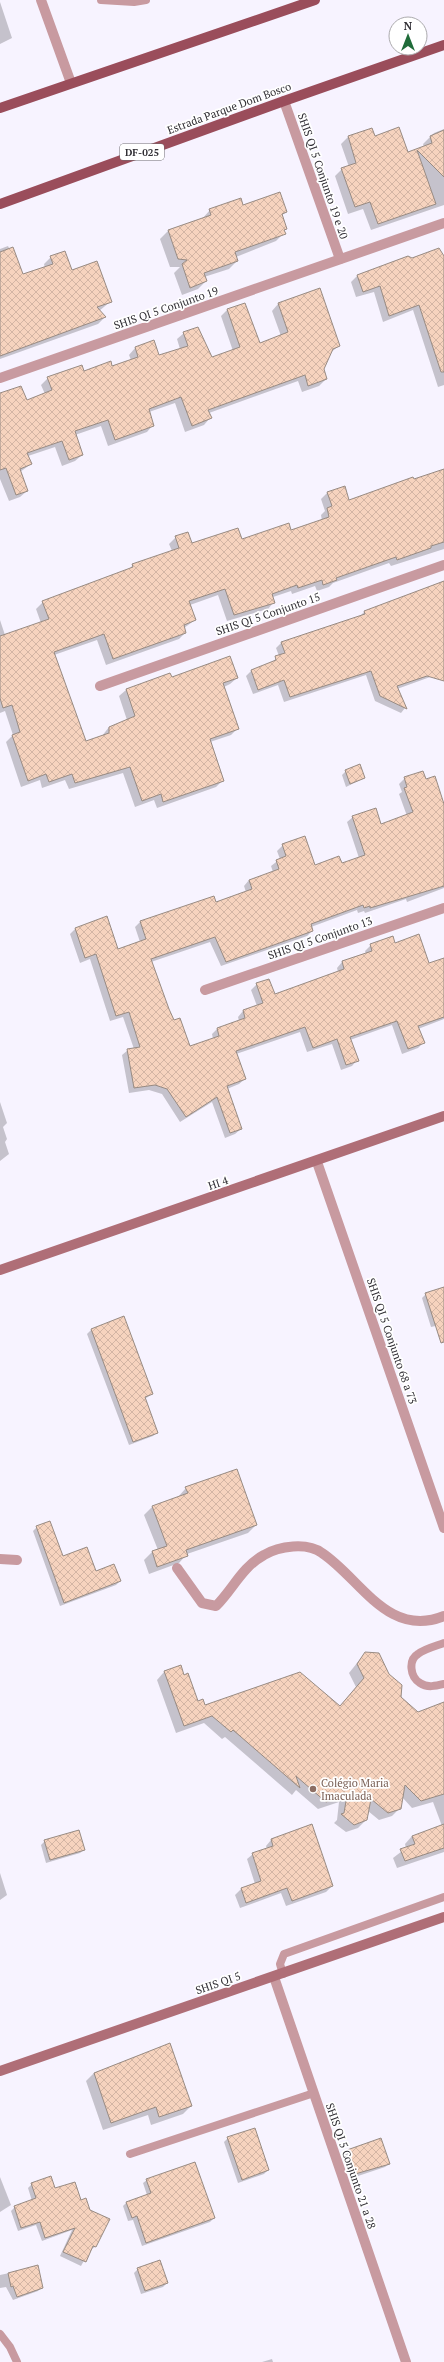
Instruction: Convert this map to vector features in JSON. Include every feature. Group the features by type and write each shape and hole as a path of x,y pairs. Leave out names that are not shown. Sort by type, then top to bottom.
{"main road":[{"path":"0,108 315,0"},
{"name":"Estrada Parque Dom Bosco","path":"0,204 284,101 444,45"}],"street":[{"path":"41,0 71,83"},
{"name":"SHIS QI 5 Conjunto 19 e 20","path":"284,101 340,259"},
{"name":"SHIS QI 5 Conjunto 19","path":"0,378 444,223"},
{"name":"SHIS QI 5 Conjunto 15","path":"100,686 444,565"},
{"name":"SHIS QI 5 Conjunto 13","path":"205,990 444,908"},
{"name":"HI 4","path":"0,1270 317,1162 444,1116"},
{"name":"SHIS QI 5 Conjunto 68 a 73","path":"317,1162 444,1528"},
{"path":"177,1568 202,1603 216,1606 244,1570 264,1554 288,1546 306,1547 322,1552 358,1586 394,1616 420,1621 444,1616"},
{"path":"0,1559 17,1560"},
{"name":"SHIS QI 5","path":"0,2072 444,1917"},
{"name":"SHIS QI 5 Conjunto 21 a 28","path":"278,1975 314,2093 406,2362"}],"lane":[{"path":"101,0 134,2 146,0"},
{"path":"444,1643 418,1653 413,1659 411,1667 414,1678 420,1684 430,1686 444,1684"},
{"path":"278,1975 284,1954 444,1896"},
{"path":"130,2154 314,2093"},
{"path":"0,2334 10,2347 17,2362"}],"building":[{"path":"399,127 408,152 432,143 430,136 444,130 444,177 417,150 436,204 378,224 370,202 355,207 341,168 356,163 348,136 372,128 375,136"},
{"path":"280,192 287,212 282,214 287,229 284,230 286,234 235,252 238,261 204,273 207,281 190,288 182,264 187,260 178,259 168,230 211,215 209,209 241,198 243,205"},
{"path":"13,247 23,274 53,264 50,256 65,251 72,270 97,261 112,302 97,307 106,317 0,356 0,252"},
{"path":"439,248 444,256 444,372 441,372 419,305 389,316 380,286 363,292 357,275 408,256 412,258"},
{"path":"320,288 340,346 333,349 324,369 327,379 308,386 305,375 208,410 212,418 192,426 181,397 149,409 154,426 115,440 108,420 75,431 83,455 69,460 62,441 27,453 32,464 20,469 28,491 16,495 6,468 0,470 0,393 21,386 27,400 52,390 47,377 82,365 84,371 111,361 112,366 138,357 135,347 154,340 159,355 188,346 183,332 198,327 212,357 240,347 227,309 245,303 260,343 288,332 278,303"},
{"path":"444,469 444,542 397,560 396,557 336,578 337,580 323,585 322,580 298,588 297,585 272,594 275,603 234,615 225,589 189,601 196,620 184,625 186,633 113,659 104,634 54,652 86,741 109,733 109,727 135,716 126,689 170,673 172,677 230,656 238,678 223,683 239,729 210,739 224,781 163,802 161,794 142,801 130,767 75,783 72,774 49,782 46,774 28,781 12,735 20,732 12,705 3,708 0,698 0,636 49,619 42,601 133,567 132,564 179,548 175,536 188,532 192,543 238,528 242,539 289,523 291,530 329,517 327,508 332,506 327,492 345,486 349,500 413,477 414,479"},
{"path":"444,581 444,681 427,676 397,686 407,709 380,696 371,671 290,697 284,680 258,690 251,670 276,660 275,656 285,653 281,642 365,614 364,611"},
{"path":"360,764 365,778 350,784 345,770"},
{"path":"423,771 426,779 435,776 444,804 444,886 370,908 370,906 364,908 363,905 311,924 313,931 226,962 215,937 151,959 169,1009 174,1020 180,1018 190,1046 219,1036 217,1028 245,1018 243,1010 263,1003 256,983 269,979 275,994 344,969 342,961 372,951 370,944 393,936 395,943 419,934 429,963 444,958 444,1017 418,1026 425,1043 408,1049 397,1021 350,1037 359,1061 346,1065 337,1039 313,1048 305,1027 236,1051 246,1079 227,1086 242,1129 230,1133 217,1097 186,1117 167,1089 155,1085 134,1088 127,1049 140,1047 129,1012 116,1016 96,954 85,958 75,928 107,916 118,949 146,939 140,921 214,896 216,902 252,889 249,880 279,869 276,860 286,856 282,844 305,836 315,865 339,856 342,863 365,855 352,816 376,808 381,824 413,812 404,788 407,787 404,777"},
{"path":"444,1287 444,1342 441,1343 425,1293"},
{"path":"124,1316 153,1394 145,1397 158,1433 133,1442 91,1329"},
{"path":"237,1469 257,1525 186,1550 188,1556 157,1567 152,1551 167,1546 152,1506 188,1493 185,1487"},
{"path":"50,1521 63,1556 87,1547 96,1571 114,1564 121,1581 64,1603 36,1526"},
{"path":"365,1652 379,1653 389,1674 402,1685 401,1697 418,1712 444,1702 444,1794 421,1801 405,1785 401,1809 388,1813 371,1799 367,1820 354,1825 341,1814 344,1813 347,1795 326,1802 296,1776 300,1788 233,1730 231,1732 212,1716 184,1726 164,1671 181,1665 184,1675 188,1673 198,1701 203,1699 205,1705 300,1672 340,1706 364,1678 357,1664"},
{"path":"312,1824 333,1886 292,1901 287,1888 246,1903 241,1888 261,1881 252,1853 273,1846 271,1839"},
{"path":"444,1824 444,1848 405,1861 400,1849 415,1844 412,1836"},
{"path":"79,1830 85,1850 50,1860 44,1840"},
{"path":"170,2043 192,2106 159,2117 156,2107 111,2123 94,2073"},
{"path":"255,2128 269,2170 242,2180 227,2137"},
{"path":"381,2138 390,2164 355,2174 347,2150"},
{"path":"195,2162 215,2218 146,2243 137,2216 132,2218 126,2202 151,2193 146,2179"},
{"path":"51,2176 55,2188 75,2182 81,2200 86,2198 90,2210 110,2219 96,2247 93,2246 86,2262 63,2252 75,2228 45,2238 40,2222 21,2228 14,2206 36,2198 31,2183"},
{"path":"160,2260 168,2283 145,2291 137,2268"},
{"path":"38,2265 43,2288 17,2297 13,2286 11,2287 8,2273"}],"place":[{"name":"Colégio Maria Imaculada","path":"313,1789"}]}
